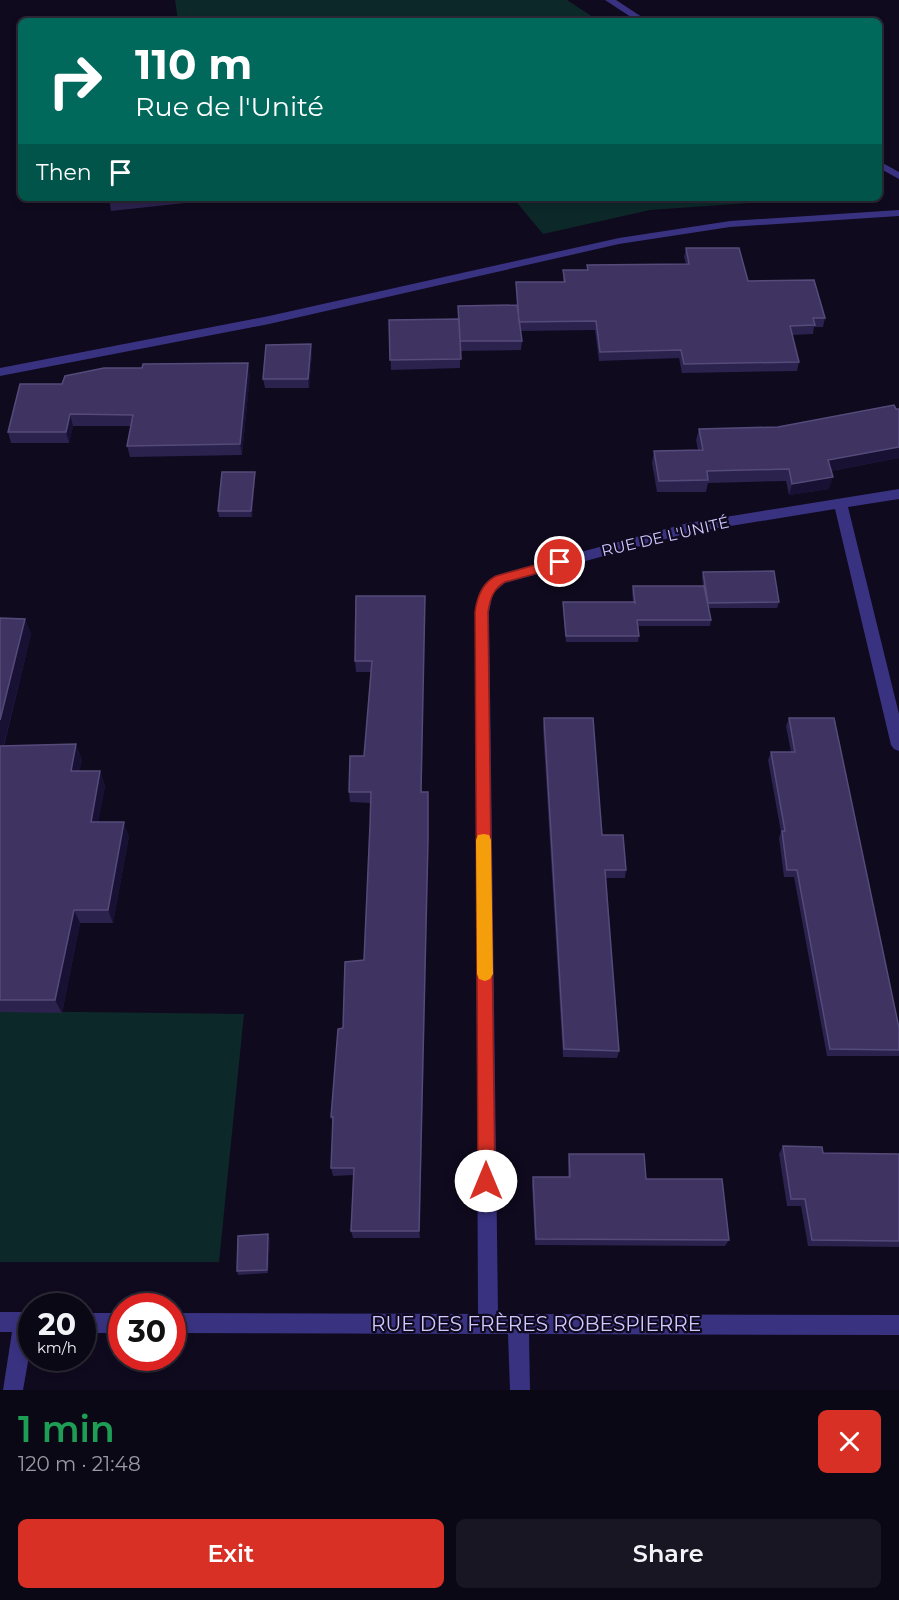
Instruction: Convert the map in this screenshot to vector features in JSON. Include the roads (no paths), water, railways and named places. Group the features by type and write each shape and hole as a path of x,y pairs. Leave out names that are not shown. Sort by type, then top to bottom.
{"street":[{"path":"610,0 638,18"},
{"path":"882,166 899,176"},
{"path":"0,372 259,322 631,239 730,224 899,213"},
{"name":"RUE DE L'UNITÉ","path":"488,1323 482,612 486,592 491,584 501,579 672,532 899,494"},
{"path":"840,503 899,745"},
{"path":"0,1322 18,1322"},
{"name":"RUE DES FRÈRES ROBESPIERRE","path":"186,1323 899,1325"},
{"path":"518,1323 520,1390"},
{"path":"13,1390 18,1367"}]}
